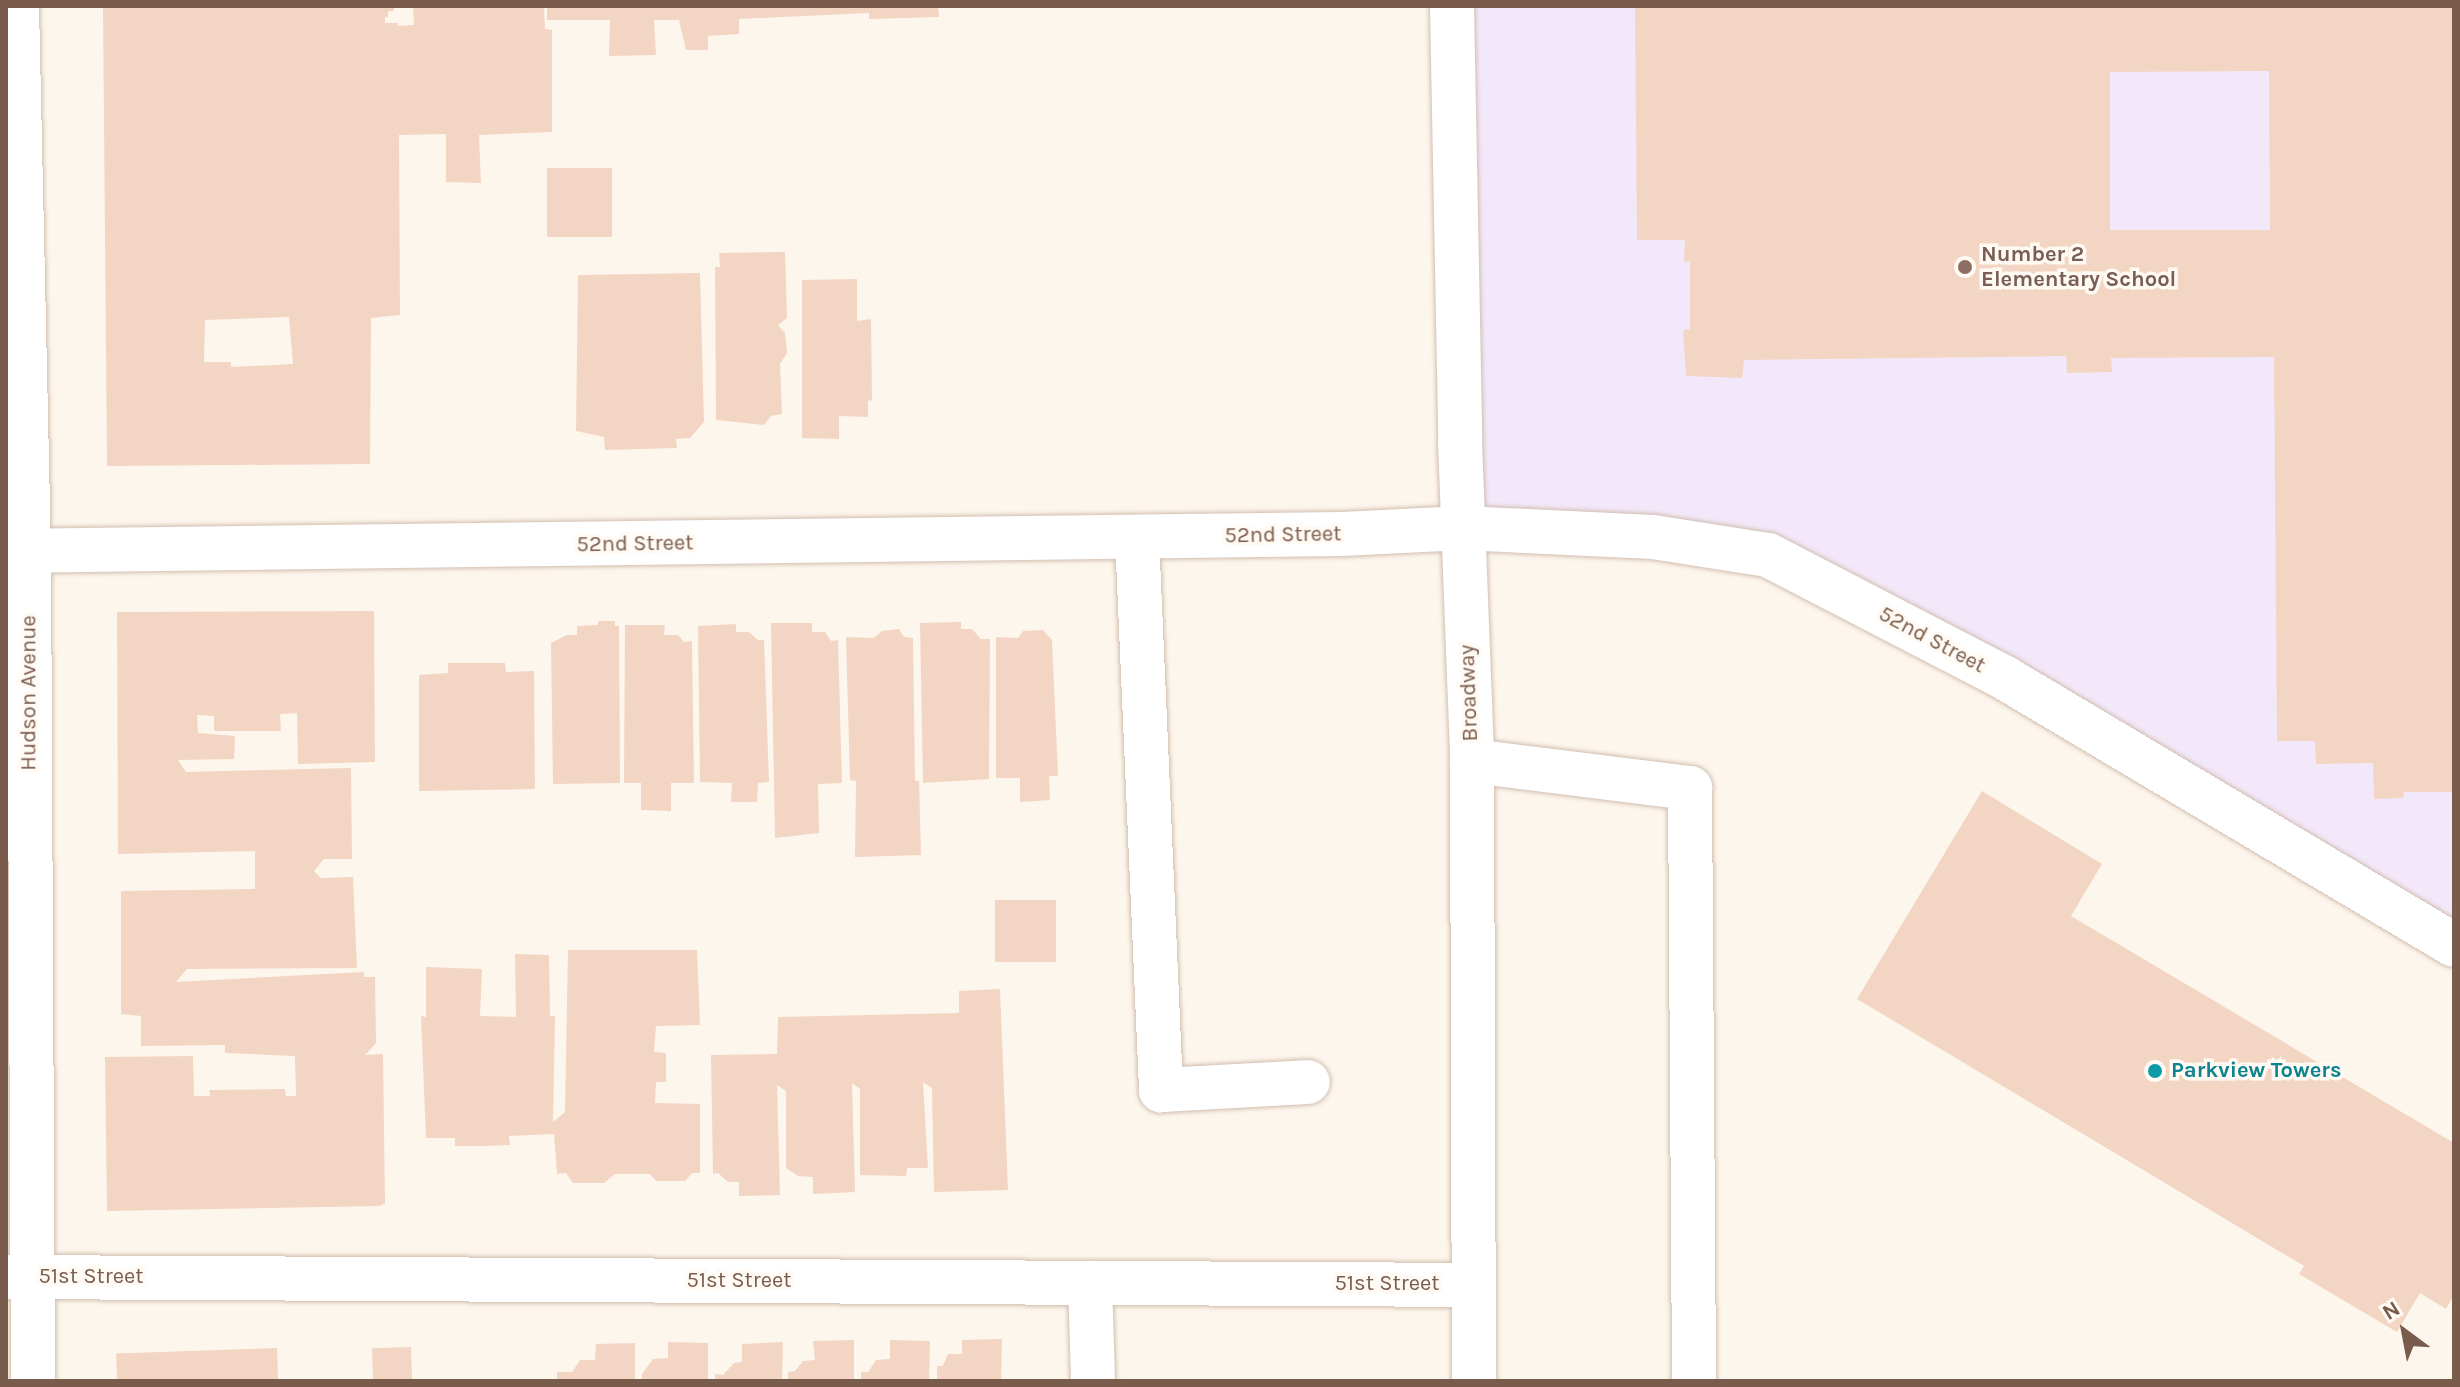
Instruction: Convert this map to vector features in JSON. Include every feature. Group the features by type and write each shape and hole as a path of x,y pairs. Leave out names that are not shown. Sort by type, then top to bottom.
{"street":[{"name":"Hudson Avenue","path":"17,6 18,1277 33,1381"},
{"name":"Broadway","path":"1452,6 1463,528 1472,761 1474,1381"},
{"name":"52nd Street","path":"18,551 1342,534 1463,528 1653,537 1768,555 2005,678 2454,945"},
{"path":"1137,537 1161,1090 1308,1082"},
{"path":"1472,761 1690,788 1694,1381"},
{"name":"51st Street","path":"18,1277 1473,1285"},
{"path":"1090,1283 1093,1381"}],"shaded area":[{"name":"Number 2 Elementary School","path":"1475,6 2454,6 2454,941 1771,550 1476,529"}],"building":[{"path":"103,6 394,6 394,11 388,11 385,23 398,23 398,26 414,25 413,6 544,6 545,29 552,30 552,132 479,135 481,183 446,182 446,134 399,135 400,315 371,318 370,464 107,466","holes":["289,317 293,364 231,367 231,362 204,362 205,320"]},
{"path":"547,6 938,6 939,17 869,19 869,13 739,19 739,34 708,36 708,50 686,50 679,20 654,20 656,55 609,56 610,20 547,20"},
{"name":"Number 2 Elementary School","path":"1635,6 2454,6 2454,792 2404,792 2403,798 2374,799 2373,763 2316,764 2315,741 2277,741 2274,357 2111,358 2112,372 2067,373 2066,356 1744,360 1742,378 1686,376 1683,330 1690,329 1690,261 1684,262 1685,240 1637,240","holes":["2269,71 2270,230 2110,230 2110,72"]},
{"path":"547,168 612,168 612,237 547,237"},
{"path":"785,252 787,318 778,325 785,333 787,353 780,364 782,414 771,416 764,425 716,420 715,267 720,267 719,253"},
{"path":"700,273 704,422 690,438 676,439 677,448 605,450 604,437 576,431 578,275"},
{"path":"857,279 857,321 871,319 872,400 868,401 868,417 839,416 839,439 802,438 802,280"},
{"path":"374,611 375,762 298,764 297,713 280,714 281,731 214,731 214,716 197,715 198,733 235,736 234,759 178,760 186,772 351,768 352,859 324,859 314,871 321,878 353,877 357,968 187,969 176,982 364,972 364,977 375,977 376,1043 365,1055 383,1054 385,1203 380,1206 107,1211 105,1057 193,1056 194,1096 210,1096 209,1090 285,1089 286,1096 296,1096 295,1056 225,1053 225,1045 141,1046 141,1016 121,1014 121,891 255,889 255,851 118,854 117,612"},
{"path":"598,621 615,621 615,626 619,626 620,783 553,784 551,643 567,635 577,635 577,626 598,625"},
{"path":"961,622 961,629 972,629 981,639 990,639 989,779 923,783 920,623"},
{"path":"771,623 812,623 812,632 825,632 831,641 838,640 842,783 818,784 819,833 775,838"},
{"path":"736,624 736,632 749,632 758,640 764,640 769,782 758,783 757,802 731,802 732,783 700,782 698,626"},
{"path":"625,625 665,625 664,635 678,635 684,642 692,641 694,783 671,783 671,811 641,810 641,783 624,783"},
{"path":"899,629 904,637 913,638 915,781 919,781 921,855 855,857 856,781 850,780 846,637 874,638 882,631"},
{"path":"1043,630 1052,640 1058,776 1049,776 1050,800 1020,802 1020,778 996,778 996,637 1018,638 1023,631"},
{"path":"448,663 505,663 506,672 534,671 535,789 419,791 419,675 448,673"},
{"name":"Parkview Towers","path":"1982,791 2102,864 2071,916 2454,1143 2454,1295 2446,1309 2420,1293 2397,1332 2299,1274 2304,1266 1857,999"},
{"path":"995,900 1056,900 1056,962 995,962"},
{"path":"568,950 697,950 700,1025 656,1026 654,1052 666,1053 666,1082 656,1082 655,1103 700,1104 700,1173 692,1173 685,1181 656,1181 650,1174 615,1174 604,1183 573,1183 566,1173 557,1174 554,1134 509,1136 510,1145 482,1146 455,1146 455,1138 426,1138 421,1016 426,1017 426,967 482,969 480,1016 516,1017 515,954 549,955 550,1016 555,1016 553,1122 565,1112"},
{"path":"1000,989 1008,1190 934,1192 932,1088 923,1082 928,1168 907,1168 906,1176 860,1175 860,1089 852,1083 855,1192 813,1194 813,1177 798,1176 786,1168 786,1091 777,1085 780,1195 739,1196 739,1182 728,1182 718,1173 713,1174 711,1055 777,1054 778,1017 959,1013 959,991"},
{"path":"1002,1339 1001,1381 937,1381 937,1366 943,1366 948,1354 962,1354 962,1340"},
{"path":"854,1340 854,1381 788,1381 788,1372 795,1371 803,1361 815,1360 813,1341"},
{"path":"890,1340 930,1341 929,1381 861,1381 861,1372 868,1372 876,1360 890,1359"},
{"path":"668,1342 708,1343 708,1381 642,1381 642,1374 653,1359 668,1358"},
{"path":"783,1342 782,1381 715,1381 715,1374 723,1375 734,1363 742,1362 742,1344"},
{"path":"635,1343 635,1381 557,1381 557,1372 572,1372 580,1360 595,1360 596,1344"},
{"path":"411,1347 412,1381 373,1381 372,1348"},
{"path":"277,1348 278,1381 117,1381 116,1354"}],"place":[{"name":"Number 2 Elementary School","path":"1965,267"},
{"name":"Parkview Towers","path":"2155,1071"}]}
